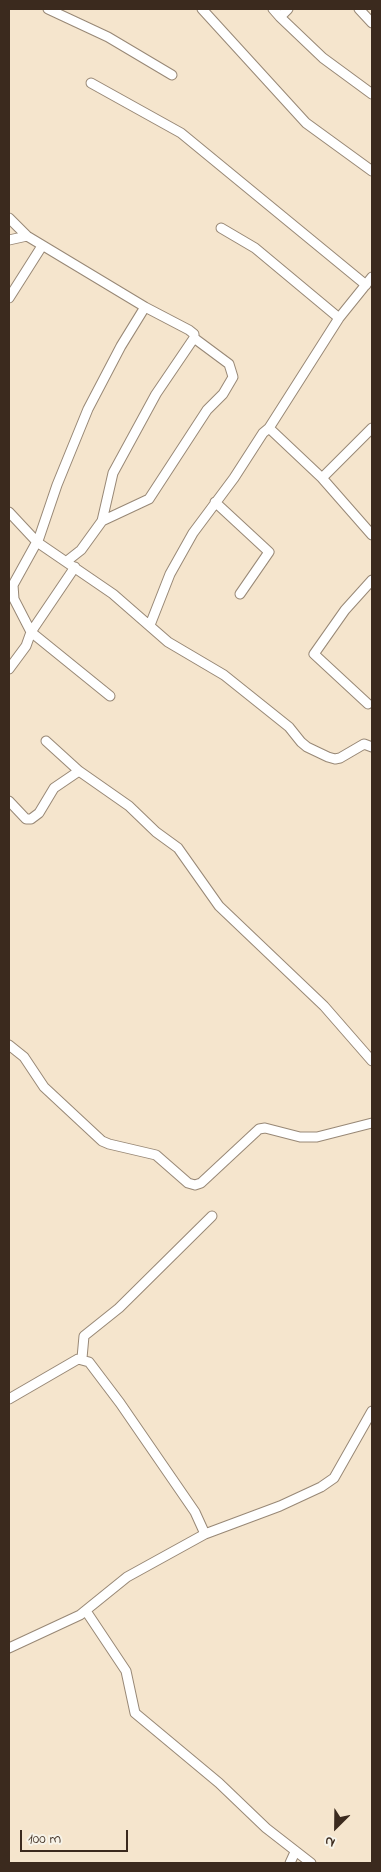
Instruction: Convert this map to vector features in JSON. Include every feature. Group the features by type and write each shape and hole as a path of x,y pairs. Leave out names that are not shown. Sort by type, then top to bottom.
{"street":[{"path":"48,9 108,37 172,75"},
{"path":"202,9 306,123 372,171"},
{"path":"273,9 324,58 372,94"},
{"path":"280,17 288,9"},
{"path":"359,9 372,22"},
{"path":"91,83 181,133 366,285"},
{"path":"9,218 27,236 42,246 145,307 190,330 194,334 194,338 229,364 233,377 223,394 207,410 149,500 102,521"},
{"path":"221,228 255,248 339,318"},
{"path":"9,240 27,236"},
{"path":"9,298 42,246"},
{"path":"150,625 162,589 177,559 215,502 245,463 263,433 269,428 339,318 372,277"},
{"path":"110,696 31,632 12,591 18,573 36,542 88,410 121,346 145,307"},
{"path":"67,561 81,550 102,521 113,473 156,394 194,338"},
{"path":"269,428 322,478 372,535"},
{"path":"322,478 372,428"},
{"path":"215,502 269,552 240,594"},
{"path":"9,512 36,542 67,561 113,594 168,642 224,675 289,727 300,742 317,753 328,757 340,758 364,744 372,747"},
{"path":"9,669 26,646 31,632 75,567"},
{"path":"368,704 314,654 345,610 372,580"},
{"path":"46,742 78,771 128,806 156,832 178,848 219,906 324,1006 372,1061"},
{"path":"9,801 26,819 31,819 39,813 54,788 78,771"},
{"path":"9,1045 24,1057 44,1086 97,1137 109,1144 156,1155 188,1183 195,1185 201,1183 260,1129 265,1128 300,1137 317,1137 372,1124"},
{"path":"82,1358 84,1336 119,1308 212,1216"},
{"path":"9,1400 82,1358"},
{"path":"82,1358 89,1362 120,1403 195,1512 205,1534"},
{"path":"9,1648 86,1611 127,1577 205,1534 280,1506 321,1487 334,1478 372,1411"},
{"path":"86,1611 126,1671 134,1713 219,1783 295,1852 311,1863"},
{"path":"290,1863 295,1852"}]}
